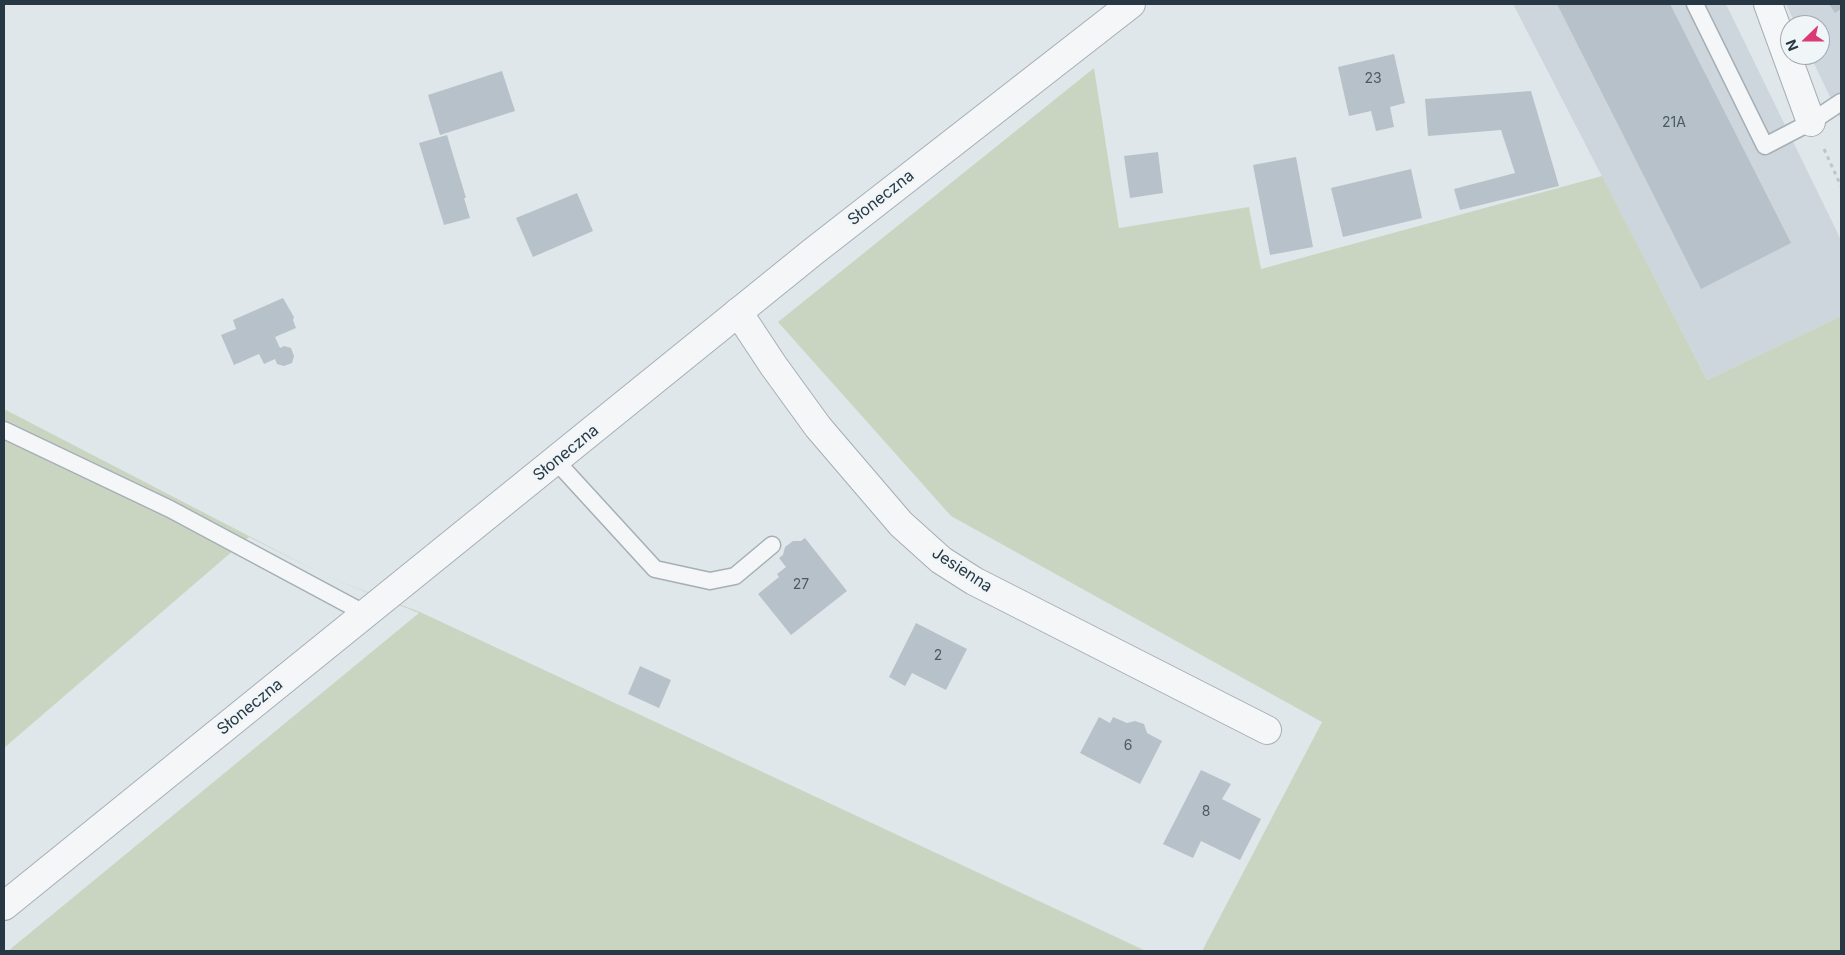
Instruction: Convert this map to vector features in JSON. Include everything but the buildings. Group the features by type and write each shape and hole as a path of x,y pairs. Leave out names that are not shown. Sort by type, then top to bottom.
{"street":[{"name":"Słoneczna","path":"4,906 821,245 1131,4"},
{"path":"1768,4 1812,122"},
{"name":"Jesienna","path":"738,312 818,427 901,524 941,560 974,581 1267,730"}],"lane":[{"path":"1695,4 1765,146 1812,122 1841,102"},
{"path":"4,430 170,509 366,614"},
{"path":"556,461 655,569 710,581 736,576 772,545"}],"path":[{"path":"1812,122 1841,186"}],"shaded area":[{"path":"1513,4 1726,4 1841,240 1841,316 1707,380"},
{"path":"1786,4 1841,4 1841,120 1815,65 1830,65 1830,15 1791,15"}],"green space":[{"path":"1094,68 1119,228 1249,207 1261,269 1602,176 1707,380 1841,316 1841,951 1202,951 1322,722 951,516 778,322"},
{"path":"4,409 328,577 249,537 4,748"},
{"path":"328,577 420,612 1146,951 8,951 419,613"}]}
